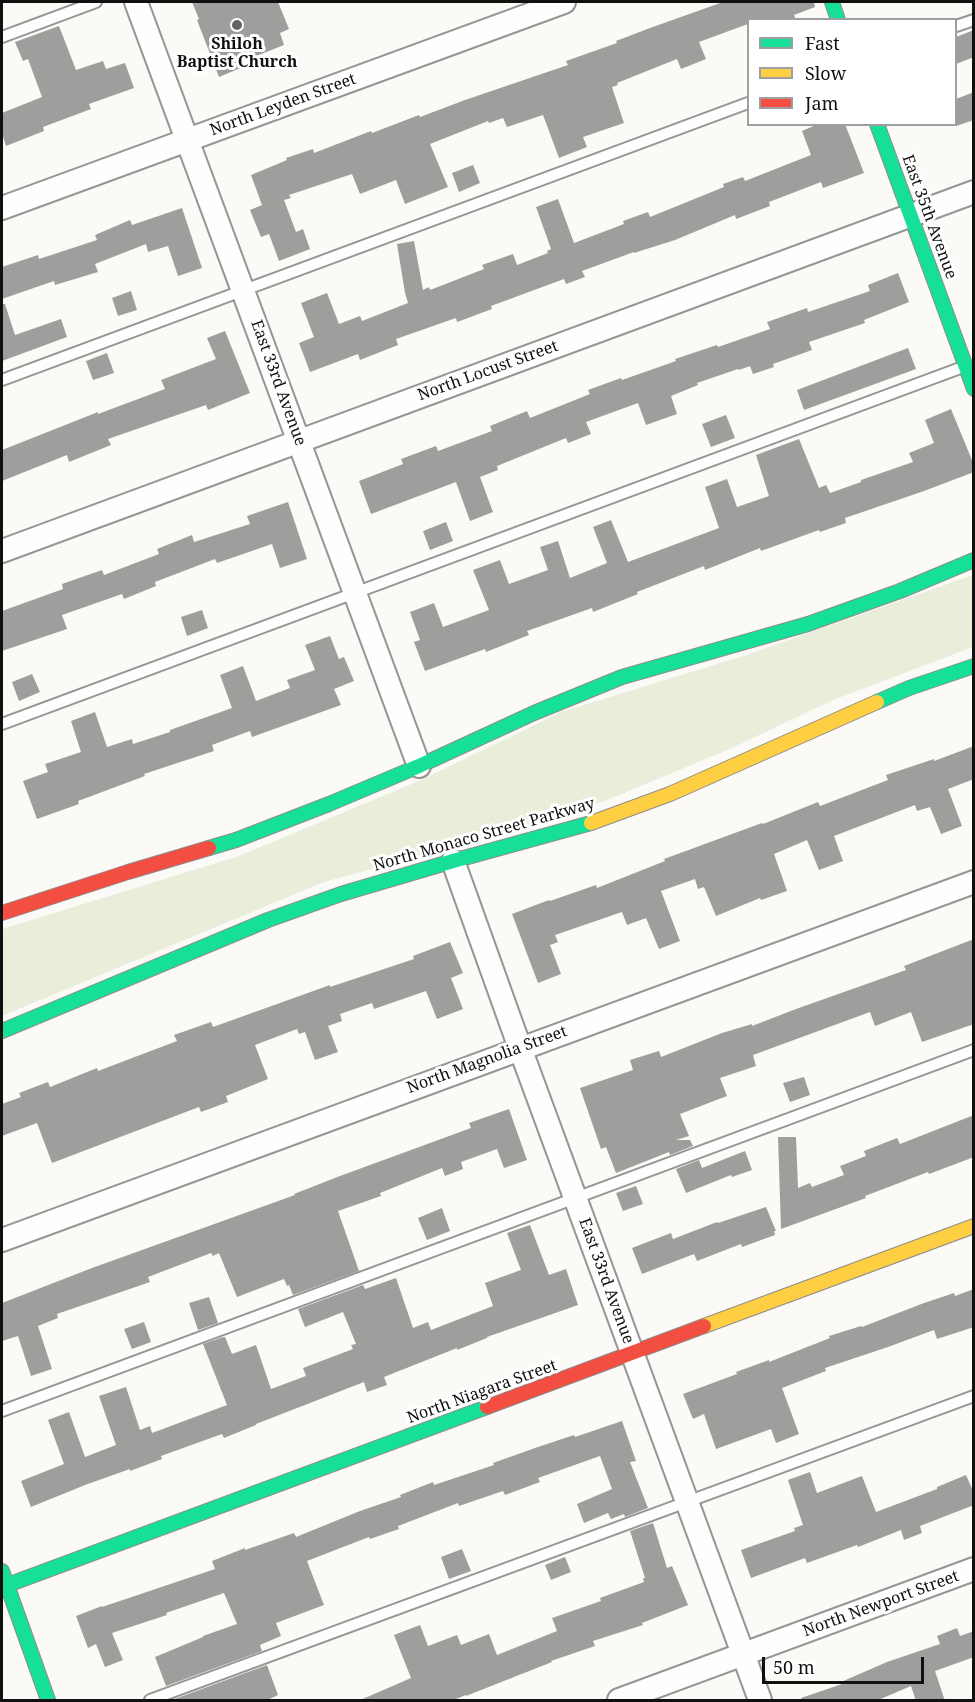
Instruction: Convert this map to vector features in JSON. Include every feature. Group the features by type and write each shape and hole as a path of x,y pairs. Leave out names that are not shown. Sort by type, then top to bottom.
{"street":[{"name":"East 33rd Avenue","path":"136,2 419,766"},
{"name":"North Leyden Street","path":"2,208 564,2"},
{"path":"832,2 837,18"},
{"name":"East 35th Avenue","path":"878,126 969,365 974,389"},
{"name":"North Locust Street","path":"2,551 974,192"},
{"path":"2,913 236,840 419,766 534,713 622,677 808,624 900,591 974,560"},
{"name":"North Monaco Street Parkway","path":"2,1031 268,920 351,891 581,827 670,795 909,688 974,666"},
{"name":"East 33rd Avenue","path":"453,861 760,1701"},
{"name":"North Magnolia Street","path":"2,1240 974,882"},
{"name":"North Niagara Street","path":"3,1581 633,1353 974,1226"},
{"name":"North Newport Street","path":"619,1701 974,1569"},
{"path":"3,1581 48,1701"}],"lane":[{"path":"2,37 96,2"},
{"path":"957,26 974,20"},
{"path":"2,380 747,103"},
{"path":"2,724 969,365"},
{"path":"2,1411 974,1050"},
{"path":"150,1701 974,1396"}],"green space":[{"path":"973,575 973,647 833,700 732,748 557,819 324,882 2,1016 2,929 239,856 421,780 561,712 743,656"}],"building":[{"path":"192,2 278,2 289,29 280,33 284,45 241,62 243,67 219,77"},
{"path":"723,2 814,2 815,7 794,15 795,18 747,18 747,24 699,42 706,59 681,69 677,59 617,83 618,85 612,87 624,123 583,137 587,147 559,158 543,115 507,127 503,118 489,123 488,121 430,144 448,187 405,204 396,180 360,194 352,174 289,195 291,198 284,200 296,232 303,229 310,249 279,261 269,234 261,237 250,210 262,205 251,175 287,160 286,158 313,149 314,153 371,131 372,133 419,115 420,117 568,65 566,61 617,43 616,41"},
{"path":"59,26 76,70 103,61 106,69 125,63 134,88 89,104 91,109 43,127 44,131 6,146 2,133 2,113 42,97 28,59 23,61 15,42"},
{"path":"974,30 974,57 957,64 957,37"},
{"path":"974,92 974,120 957,126 957,99"},
{"path":"813,126 846,126 864,173 823,188 821,182 769,202 770,206 736,219 735,215 675,240 582,271 585,277 566,284 564,279 491,306 492,309 457,322 456,318 396,339 398,345 360,360 358,354 310,372 299,343 314,337 301,303 327,293 339,324 360,316 362,321 408,303 397,244 414,241 423,290 429,287 430,290 484,269 482,265 513,254 517,265 548,253 547,251 551,249 536,207 558,199 574,243 624,224 623,221 648,212 650,217 724,187 723,184 743,177 745,181 811,155 802,131"},
{"path":"473,165 480,183 459,192 452,173"},
{"path":"182,208 202,268 178,276 168,246 148,252 146,244 95,264 98,272 55,285 54,281 2,299 2,267 38,255 39,259 97,240 95,235 130,220 132,225"},
{"path":"898,273 909,302 864,320 865,323 809,342 812,350 753,374 750,366 697,383 698,385 671,396 677,414 646,425 638,403 586,422 591,434 568,443 566,438 497,466 498,470 480,477 493,512 470,521 456,482 371,514 359,481 403,464 401,459 436,446 438,451 492,431 490,426 527,411 530,418 590,394 588,390 770,329 767,322 807,308 808,312 870,291 868,285"},
{"path":"131,291 137,310 118,316 112,298"},
{"path":"2,304 5,304 15,335 61,319 67,337 2,361"},
{"path":"225,331 250,393 208,410 206,405 108,439 111,445 69,462 67,455 2,481 2,450 98,412 98,414 165,389 161,380 216,359 207,338"},
{"path":"908,348 916,369 804,410 797,390"},
{"path":"107,353 114,373 93,380 86,361"},
{"path":"951,409 974,465 974,472 845,518 846,523 761,551 760,548 705,570 704,566 593,612 592,608 527,631 529,635 486,652 485,649 425,671 414,642 420,640 410,612 434,603 443,627 489,610 473,570 500,560 509,584 548,570 540,547 558,541 570,578 607,563 593,527 611,520 628,562 719,528 705,487 727,479 737,507 769,496 756,455 799,439 819,488 826,485 830,493 913,462 909,453 934,443 925,420"},
{"path":"726,415 735,438 711,447 702,424"},
{"path":"288,502 307,559 280,568 272,544 217,563 215,559 155,582 156,586 124,599 122,594 62,615 67,629 2,651 2,611 63,589 62,584 102,570 104,575 159,554 157,549 192,535 194,542 250,524 247,516"},
{"path":"446,522 453,541 430,550 423,531"},
{"path":"202,610 208,628 187,636 181,617"},
{"path":"330,636 339,659 344,657 354,681 334,689 341,705 252,737 250,731 212,745 214,751 144,774 145,776 78,801 79,804 37,819 23,781 48,772 45,764 81,752 71,721 95,712 107,747 132,739 133,744 170,732 170,730 232,708 220,675 243,666 256,701 290,688 287,680 315,670 305,645"},
{"path":"32,674 40,692 19,701 12,682"},
{"path":"974,746 974,779 948,789 962,826 941,834 930,807 917,811 915,805 834,836 843,861 819,870 807,840 774,854 787,891 761,900 760,898 716,916 704,887 698,889 695,879 661,891 680,941 659,949 646,918 627,925 622,912 555,935 558,942 550,945 561,974 538,983 512,914 596,885 597,888 665,861 664,859 818,802 820,806 888,780 886,775"},
{"path":"974,939 974,1024 922,1042 911,1012 875,1026 870,1012 753,1055 756,1066 720,1078 727,1096 680,1114 689,1136 676,1140 690,1140 693,1146 670,1155 669,1152 616,1173 606,1147 601,1149 580,1088 633,1070 630,1060 659,1051 661,1057 722,1033 752,1024 752,1026 906,970 904,966"},
{"path":"450,942 463,973 451,978 463,1009 437,1019 426,991 374,1009 372,1003 340,1014 342,1021 328,1026 338,1052 315,1060 305,1032 299,1034 297,1029 255,1045 268,1079 226,1096 228,1102 201,1112 199,1107 52,1163 37,1123 2,1136 2,1104 21,1097 19,1093 48,1082 50,1087 97,1068 98,1071 177,1041 174,1035 211,1022 213,1027 330,985 330,987 414,959 413,956"},
{"path":"804,1077 810,1095 790,1102 783,1083"},
{"path":"509,1109 527,1160 504,1168 497,1149 461,1162 463,1169 445,1176 442,1168 380,1193 381,1196 338,1211 359,1271 293,1295 284,1279 237,1297 219,1253 213,1256 211,1253 148,1277 150,1282 57,1314 58,1318 38,1326 52,1369 31,1376 18,1336 2,1341 2,1303 471,1128 469,1123"},
{"path":"974,1115 974,1157 929,1174 928,1172 865,1196 866,1198 781,1229 778,1137 796,1137 798,1188 810,1183 812,1187 844,1175 840,1166 866,1156 864,1151 897,1138 900,1144"},
{"path":"745,1151 752,1170 732,1177 731,1175 686,1193 676,1169 699,1160 702,1168"},
{"path":"636,1186 643,1204 623,1211 616,1193"},
{"path":"766,1207 776,1231 774,1231 775,1235 742,1247 741,1244 697,1261 694,1254 642,1274 632,1248 671,1233 673,1239"},
{"path":"442,1208 450,1231 427,1240 418,1218"},
{"path":"530,1225 549,1275 566,1269 578,1305 384,1377 387,1385 367,1392 364,1382 224,1438 222,1434 161,1456 162,1459 85,1485 31,1507 21,1481 64,1464 48,1420 69,1412 85,1457 116,1445 99,1396 126,1387 140,1430 150,1426 152,1433 227,1405 203,1344 223,1337 232,1354 256,1345 271,1389 306,1376 303,1368 353,1349 351,1345 356,1344 343,1312 305,1327 298,1309 363,1285 365,1289 396,1278 413,1328 428,1322 431,1330 493,1306 485,1283 521,1270 507,1233"},
{"path":"974,1289 974,1327 937,1339 934,1330 825,1368 826,1371 782,1388 799,1434 776,1443 771,1429 716,1449 704,1414 693,1419 683,1394 830,1338 829,1336 862,1327 954,1293 955,1296"},
{"path":"209,1297 218,1323 198,1330 189,1303"},
{"path":"144,1322 151,1342 132,1349 124,1329"},
{"path":"622,1421 636,1461 630,1462 648,1508 625,1517 624,1514 611,1519 608,1513 584,1523 577,1504 612,1489 600,1456 538,1478 540,1482 505,1495 503,1491 459,1506 458,1503 398,1526 399,1529 370,1539 369,1537 307,1561 324,1605 276,1623 281,1636 260,1645 262,1651 166,1686 155,1657 237,1624 224,1593 112,1633 123,1660 105,1667 96,1644 88,1648 76,1616 215,1569 212,1561 245,1548 245,1550 294,1533 296,1537 401,1497 400,1495 433,1482 434,1485 494,1465 493,1463 535,1448"},
{"path":"810,1472 817,1493 862,1476 876,1512 937,1489 937,1487 966,1475 974,1493 974,1505 920,1526 922,1533 904,1540 901,1530 858,1547 857,1545 807,1563 805,1558 751,1578 741,1550 795,1531 794,1528 803,1525 788,1480"},
{"path":"653,1523 667,1568 672,1566 688,1605 642,1623 643,1625 593,1641 595,1646 451,1701 358,1701 411,1678 394,1635 420,1625 428,1646 457,1635 461,1645 489,1634 497,1655 557,1631 552,1618 601,1601 600,1598 644,1582 643,1578 645,1578 630,1531"},
{"path":"462,1549 471,1571 449,1579 441,1557"},
{"path":"565,1557 571,1572 551,1580 545,1565"},
{"path":"957,1628 960,1636 974,1631 974,1657 935,1671 945,1701 916,1701 911,1686 876,1701 802,1701 801,1698 842,1684 841,1682 887,1662 940,1644 937,1636"},
{"path":"267,1665 278,1695 265,1701 172,1700"}],"traffic: fast":[{"path":"832,2 837,18"},
{"path":"878,126 974,389"},
{"path":"209,848 329,804 534,713 622,677 808,624 900,591 974,560"},
{"path":"877,702 909,688 974,666"},
{"path":"2,1031 268,920 341,894 591,823"},
{"path":"2,1587 487,1407"},
{"path":"2,1571 48,1700"}],"traffic: slow":[{"path":"591,823 670,794 877,702"},
{"path":"704,1326 974,1226"}],"traffic: jam":[{"path":"2,913 209,848"},
{"path":"487,1407 704,1326"}],"place":[{"name":"Shiloh Baptist Church","path":"237,25"}]}
